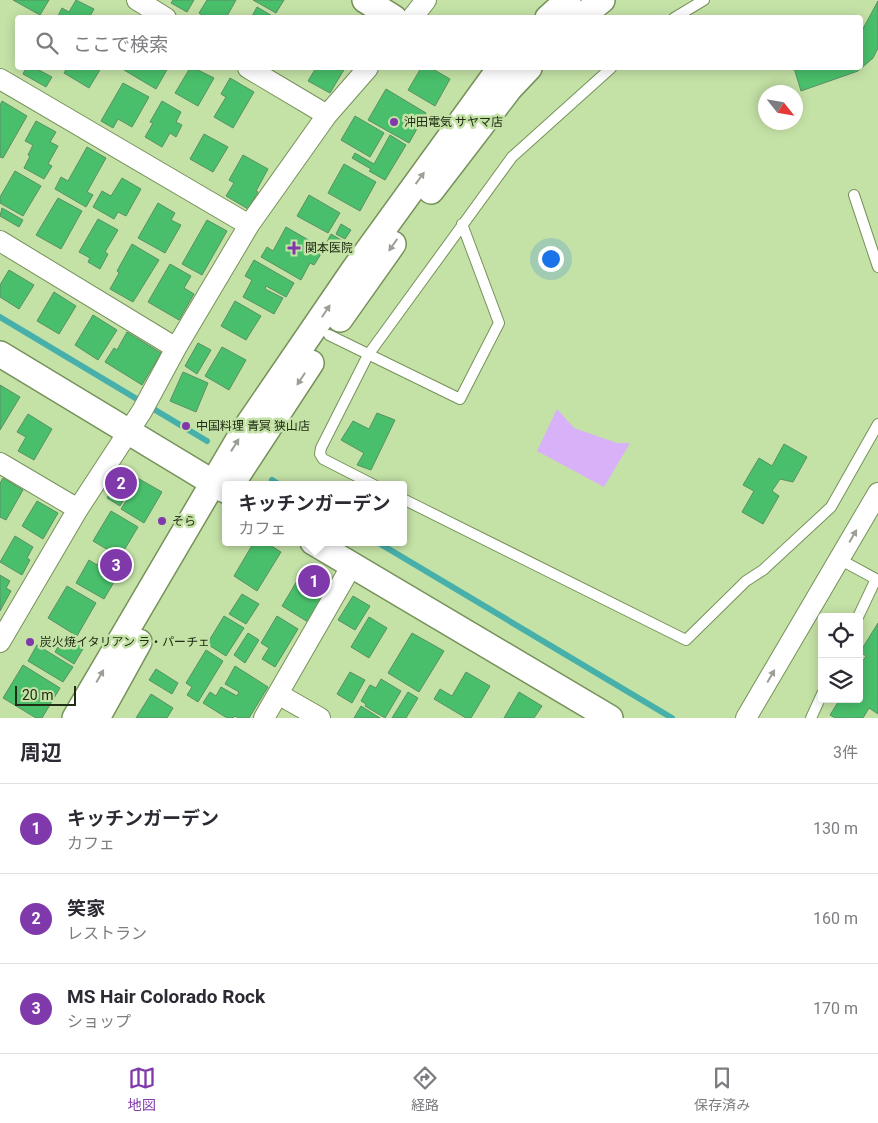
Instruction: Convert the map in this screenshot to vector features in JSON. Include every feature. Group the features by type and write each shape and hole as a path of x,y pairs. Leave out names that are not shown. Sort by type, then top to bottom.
{"street":[{"path":"137,0 161,15"},
{"path":"365,0 389,15"},
{"path":"414,15 426,0"},
{"path":"551,15 568,0"},
{"path":"584,15 602,0"},
{"path":"251,70 327,115"},
{"path":"0,642 78,509 141,412 176,348 249,225 327,115 366,70"},
{"path":"227,481 420,206 510,88 527,70"},
{"path":"225,481 243,432 489,72"},
{"path":"0,79 249,225"},
{"path":"0,241 176,348"},
{"path":"0,354 141,412 222,486"},
{"path":"0,463 78,509"},
{"path":"75,718 222,489"},
{"path":"98,718 222,489"},
{"path":"746,718 878,493"},
{"path":"320,546 610,718"},
{"path":"264,718 352,565"},
{"path":"278,694 320,718"}],"lane":[{"path":"679,15 704,0"},
{"path":"366,481 323,459 320,454 321,448 368,356 512,157 609,70"},
{"path":"854,195 878,267"},
{"path":"329,335 368,356 460,399 499,323 462,224"},
{"path":"407,501 686,640 746,581 764,570 831,507 878,424"},
{"path":"839,559 876,579 860,613"},
{"path":"811,718 818,703"}],"shaded area":[{"path":"557,409 574,428 617,443 630,443 604,487 537,451"}],"building":[{"path":"13,0 49,0 40,15"},
{"path":"76,0 94,9 91,15 58,15 62,8 69,12"},
{"path":"173,0 194,0 187,12 171,3"},
{"path":"207,0 236,0 228,15 202,15 199,13"},
{"path":"253,0 284,0 276,13"},
{"path":"878,1 878,48 873,58 863,67 863,28"},
{"path":"257,7 271,15 253,15"},
{"path":"25,70 39,70 52,77 46,87 23,74"},
{"path":"66,70 100,70 89,88 64,73"},
{"path":"124,70 167,70 156,89"},
{"path":"189,70 198,70 214,78 198,106 175,93"},
{"path":"315,70 344,70 330,93 308,81"},
{"path":"420,70 434,70 450,79 435,106 408,90"},
{"path":"795,70 859,70 803,90 803,85 799,85"},
{"path":"230,78 254,92 233,128 214,117 226,97 221,94"},
{"path":"123,83 149,97 132,127 118,119 113,128 101,121"},
{"path":"386,89 426,113 409,143 368,120"},
{"path":"2,101 27,116 3,158 0,157 0,105"},
{"path":"162,101 181,112 176,122 182,125 176,137 170,133 162,147 145,137 153,123 150,122"},
{"path":"355,116 384,133 370,157 341,140"},
{"path":"36,121 56,132 50,142 58,146 48,164 52,166 44,179 24,168 33,145 25,141"},
{"path":"204,134 228,147 213,172 190,159"},
{"path":"390,135 406,145 385,180 352,158 355,153 374,164"},
{"path":"87,147 106,158 87,192 93,195 86,207 55,189 61,177 68,181"},
{"path":"243,155 268,169 248,209 226,196 234,183 229,180"},
{"path":"344,164 376,182 360,211 328,193"},
{"path":"15,171 41,186 23,216 0,203 0,197"},
{"path":"122,178 141,189 126,216 118,212 114,219 93,207 102,191 111,196"},
{"path":"309,195 340,213 328,233 297,216"},
{"path":"58,198 82,211 61,249 36,235"},
{"path":"158,203 175,213 171,220 181,225 165,253 138,238"},
{"path":"2,208 23,220 19,227 0,216"},
{"path":"98,219 118,230 105,252 108,254 100,269 88,262 90,258 79,252"},
{"path":"207,220 227,231 202,275 182,264"},
{"path":"341,224 351,230 345,239 336,234"},
{"path":"286,227 319,246 317,251 321,254 314,265 310,263 301,280 261,257 267,247 273,251"},
{"path":"331,234 343,241 338,248 327,242"},
{"path":"132,244 159,260 133,302 110,289 119,273 117,271"},
{"path":"254,260 294,283 286,297 266,286 265,289 283,298 274,314 243,297 252,280 245,276"},
{"path":"170,264 191,276 184,288 194,294 179,320 148,302"},
{"path":"9,270 34,285 19,309 0,297 0,285"},
{"path":"54,292 76,306 59,334 37,321"},
{"path":"235,301 261,316 246,340 221,326"},
{"path":"93,315 117,330 98,360 75,345"},
{"path":"127,332 161,353 142,385 105,362 114,348 117,350"},
{"path":"198,343 211,350 197,374 185,366"},
{"path":"222,347 246,360 229,390 205,376"},
{"path":"183,372 208,383 196,412 170,401"},
{"path":"0,385 20,397 0,430"},
{"path":"377,413 395,420 371,470 357,465 364,453 341,440 353,421 369,429"},
{"path":"28,414 52,429 34,460 18,451 26,437 17,432"},
{"path":"784,444 807,457 793,482 780,479 772,491 779,496 763,524 742,512 754,491 743,485 759,458 772,466"},
{"path":"127,472 162,492 144,523 121,509 131,493 119,486"},
{"path":"3,478 23,490 6,520 0,517 0,483"},
{"path":"114,485 128,493 120,506 107,498"},
{"path":"37,501 58,513 43,539 22,526"},
{"path":"111,511 138,527 120,557 93,541"},
{"path":"15,536 33,547 27,558 30,560 22,575 0,562"},
{"path":"252,546 271,546 281,552 257,591 234,576"},
{"path":"104,553 124,565 104,599 76,583 89,560 97,565"},
{"path":"303,571 329,588 308,622 282,606"},
{"path":"0,575 10,581 6,588 11,591 0,611"},
{"path":"67,586 96,603 77,636 48,618"},
{"path":"242,594 259,604 246,624 229,614"},
{"path":"353,596 370,606 355,630 338,620"},
{"path":"224,616 244,628 226,656 207,644"},
{"path":"277,616 298,629 275,667 262,659 269,648 261,643"},
{"path":"369,617 387,628 369,658 351,647"},
{"path":"878,623 878,714 869,708 863,718 835,718 830,715 838,703 863,703 863,661 866,656 863,654 863,647"},
{"path":"248,633 259,640 245,663 234,655"},
{"path":"412,633 444,651 419,692 388,673"},
{"path":"64,636 84,647 74,664 55,652"},
{"path":"37,645 73,667 63,682 28,661"},
{"path":"206,650 223,661 198,702 187,695 192,687 186,683"},
{"path":"23,665 60,688 42,718 36,718 3,698"},
{"path":"235,666 268,687 249,718 238,718 235,716 227,718 203,703 210,692 216,696 221,687 237,696 239,692 225,684"},
{"path":"156,669 178,683 172,694 149,680"},
{"path":"350,672 365,680 352,703 337,694"},
{"path":"466,672 490,686 471,718 466,718 434,699 440,689 452,696"},
{"path":"381,679 401,691 385,718 365,706 366,704 361,701 370,685 376,688"},
{"path":"408,692 418,698 406,718 392,718"},
{"path":"519,692 542,706 534,718 504,718"},
{"path":"151,694 173,708 167,718 136,718"},
{"path":"361,706 380,718 354,718"}],"waterway":[{"path":"0,317 207,441"},
{"path":"384,546 672,718"}],"place":[{"name":"沖田電気 サヤマ店","path":"394,122"},
{"name":"関本医院","path":"294,248"},
{"name":"中国料理 青冥 狭山店","path":"186,426"},
{"name":"笑家","path":"121,483"},
{"name":"そら","path":"162,521"},
{"name":"MS Hair Colorado Rock","path":"116,565"},
{"name":"キッチンガーデン","path":"314,581"},
{"name":"炭火焼イタリアン ラ・パーチェ","path":"30,642"}]}
